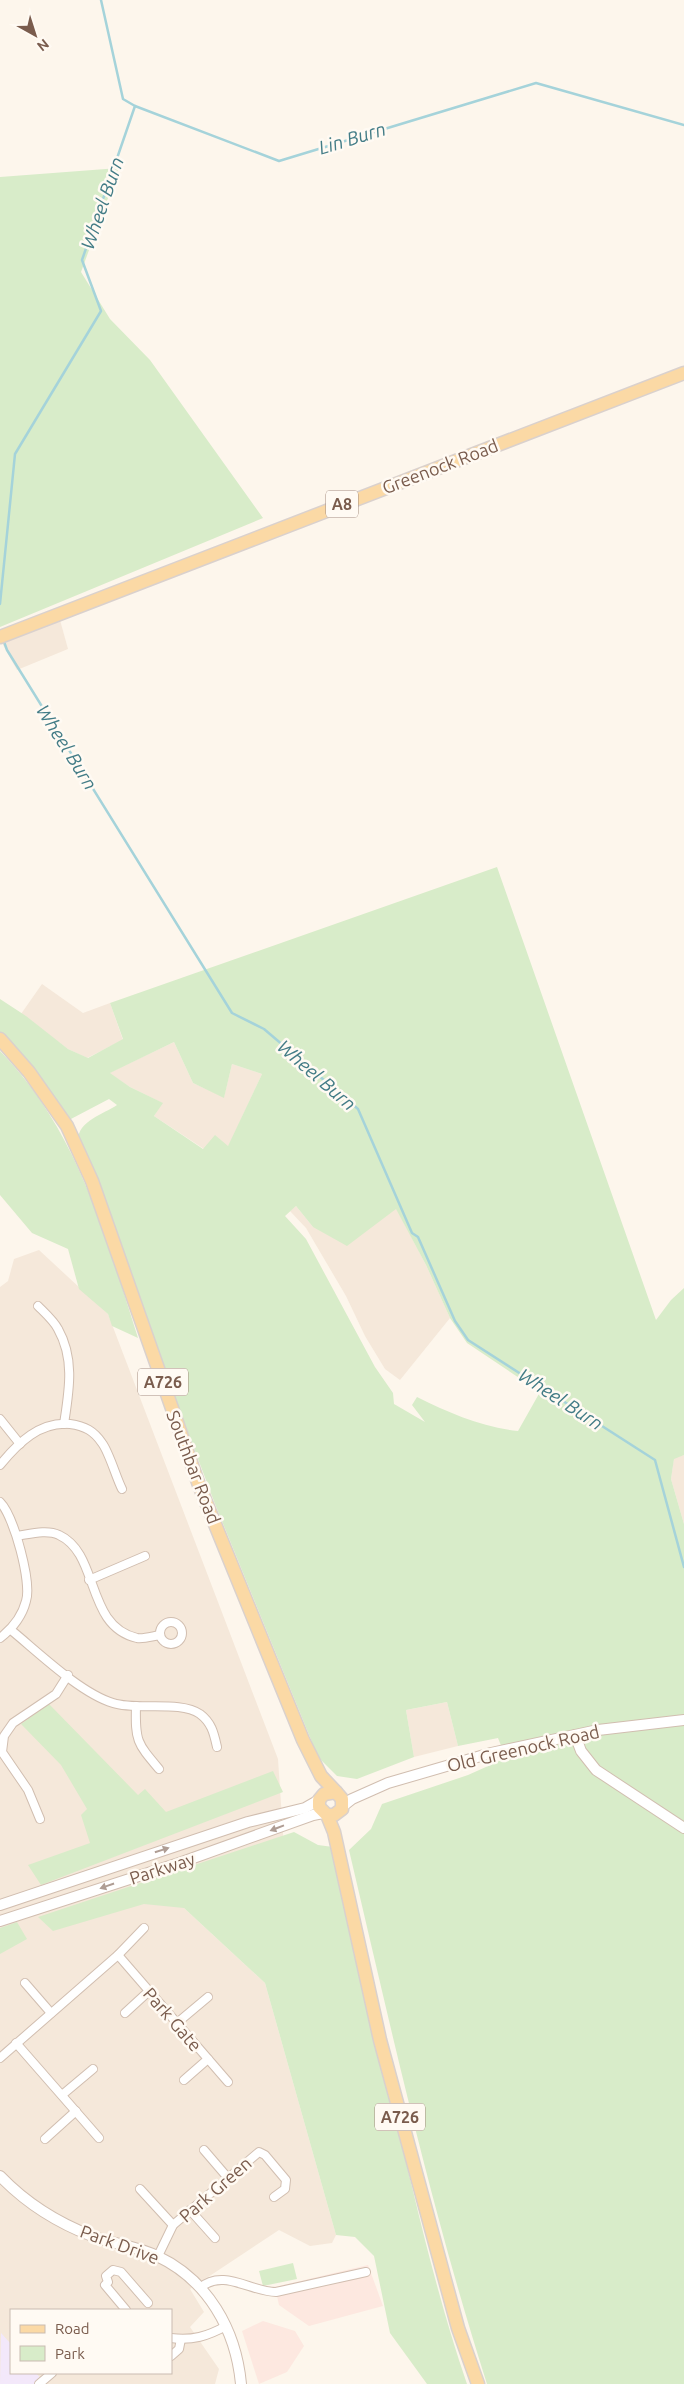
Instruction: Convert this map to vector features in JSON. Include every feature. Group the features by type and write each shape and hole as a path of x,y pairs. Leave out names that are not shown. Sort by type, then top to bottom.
{"main road":[{"name":"Greenock Road","path":"0,637 684,373"},
{"name":"Southbar Road","path":"0,1039 29,1072 67,1126 92,1181 200,1485 302,1740 320,1798"},
{"name":"Southbar Road","path":"302,1740 321,1776 339,1800"},
{"path":"327,1792 339,1800 337,1814 325,1814 319,1807 320,1798 327,1792"},
{"name":"A726","path":"338,1846 339,1800"},
{"name":"A726","path":"325,1814 338,1846 380,2040 458,2328 478,2384"}],"street":[{"path":"38,1306 58,1328 66,1348 70,1370 64,1424"},
{"path":"0,1419 20,1444"},
{"path":"0,1465 20,1444 46,1426 81,1425 94,1432 104,1445 122,1489"},
{"path":"0,1502 12,1520 17,1536 27,1599 20,1616 11,1630 0,1638"},
{"path":"17,1536 41,1532 59,1535 72,1547 82,1561 107,1619 122,1632 139,1638 160,1635"},
{"path":"89,1580 145,1556"},
{"path":"11,1630 96,1696 114,1703 182,1708 200,1714 213,1727 217,1747"},
{"path":"40,1819 28,1790 2,1752 4,1736 13,1723 56,1694 68,1675"},
{"path":"136,1706 135,1732 140,1746 160,1769"},
{"name":"Old Greenock Road","path":"339,1800 366,1793 388,1783 450,1764 575,1735 684,1720"},
{"path":"575,1735 581,1751 596,1770 684,1828"},
{"name":"Parkway","path":"0,1905 248,1822 305,1808 320,1798"},
{"name":"Parkway","path":"0,1921 217,1850 302,1818 325,1814"},
{"path":"0,2058 118,1955 144,1928"},
{"name":"Park Gate","path":"118,1955 228,2082"},
{"path":"25,1983 50,2013"},
{"path":"125,2012 149,1991"},
{"path":"177,2023 208,1997"},
{"path":"16,2043 99,2138"},
{"path":"184,2080 208,2059"},
{"path":"62,2095 93,2069"},
{"path":"45,2139 76,2111"},
{"path":"204,2150 228,2178"},
{"name":"Park Green","path":"158,2256 173,2225 259,2152 265,2155 286,2180 284,2189 274,2197"},
{"name":"Park Drive","path":"0,2176 36,2207 76,2229 91,2236 158,2256 179,2269 200,2288 220,2314 239,2362 241,2384"},
{"path":"140,2189 173,2225"},
{"path":"190,2210 215,2238"},
{"path":"125,2309 105,2285 108,2282 106,2276 113,2270 121,2272 148,2303"},
{"path":"200,2288 207,2282 218,2279 243,2284 264,2292 276,2292 366,2272"},
{"path":"172,2338 181,2339 211,2335 226,2326"},
{"path":"172,2355 179,2349 181,2339"},
{"path":"39,2384 51,2374"}],"shaded area":[{"path":"60,620 68,649 17,670 2,643"},
{"path":"42,984 83,1013 110,1003 123,1040 87,1058 68,1049 21,1014"},
{"path":"174,1042 193,1083 224,1097 232,1064 262,1074 228,1147 204,1149 154,1116 162,1103 130,1087 109,1073"},
{"path":"296,1206 313,1227 396,1208 426,1265 450,1318 400,1380 385,1369 365,1336 346,1296 306,1228 290,1211"},
{"path":"39,1250 108,1314 278,1759 284,1848 184,1908 265,1983 336,2235 332,2243 310,2246 279,2230 190,2289 204,2312 190,2327 219,2369 215,2384 0,2384 0,1287 8,1281 14,1259"},
{"path":"684,1455 684,1524 671,1479 674,1458"},
{"path":"447,1702 458,1746 414,1757 406,1710"},
{"path":"368,2265 383,2306 309,2326 279,2305 275,2287"},
{"path":"263,2321 295,2331 304,2346 287,2372 259,2384 242,2331"},
{"path":"1,2333 10,2343 10,2374 37,2374 46,2384 0,2384"}],"green space":[{"path":"119,168 81,272 110,319 150,360 263,518 0,627 0,177"},
{"path":"497,867 656,1320 671,1300 684,1288 684,1455 674,1459 671,1479 684,1524 684,2384 487,2384 430,2185 396,2051 349,1850 371,1829 382,1804 468,1775 506,1758 498,1738 458,1746 447,1702 406,1710 414,1757 357,1779 337,1776 318,1757 215,1504 78,1140 79,1133 87,1123 117,1105 109,1099 69,1120 0,1035 0,999 26,1016 68,1049 88,1058 123,1039 110,1003","holes":["174,1042 193,1083 224,1098 232,1064 262,1074 228,1146 215,1135 203,1149 154,1116 163,1103 130,1087 110,1073","296,1206 313,1227 347,1246 396,1209 426,1265 450,1318 467,1343 540,1392 518,1431 466,1418 417,1397 412,1405 425,1422 394,1404 393,1393 375,1367 306,1239 285,1216"]},
{"path":"0,1051 27,1082 50,1115 69,1150 86,1186 100,1223 138,1338 112,1326 108,1314 79,1289 68,1249 32,1233 0,1195"},
{"path":"49,1704 138,1795 145,1789 166,1812 273,1771 283,1792 41,1885 28,1865 90,1843 81,1815 87,1809 61,1765 21,1724"},
{"path":"294,1832 318,1845 333,1847 352,1939 425,2238 444,2312 467,2384 427,2384 390,2333 374,2256 355,2237 336,2235 265,1983 184,1908 144,1904 53,1931 38,1917"},
{"path":"17,1922 27,1939 0,1954 0,1928"},
{"path":"293,2263 297,2279 263,2286 259,2271"}],"waterway":[{"name":"Lin Burn","path":"101,0 123,99 135,106 279,161 536,83 684,125"},
{"name":"Wheel Burn","path":"0,604 15,454 101,311 82,260 135,106"},
{"name":"Wheel Burn","path":"3,639 7,650 232,1013 264,1029 358,1109 412,1233 418,1237 455,1321 468,1340 655,1460 684,1567"}]}
